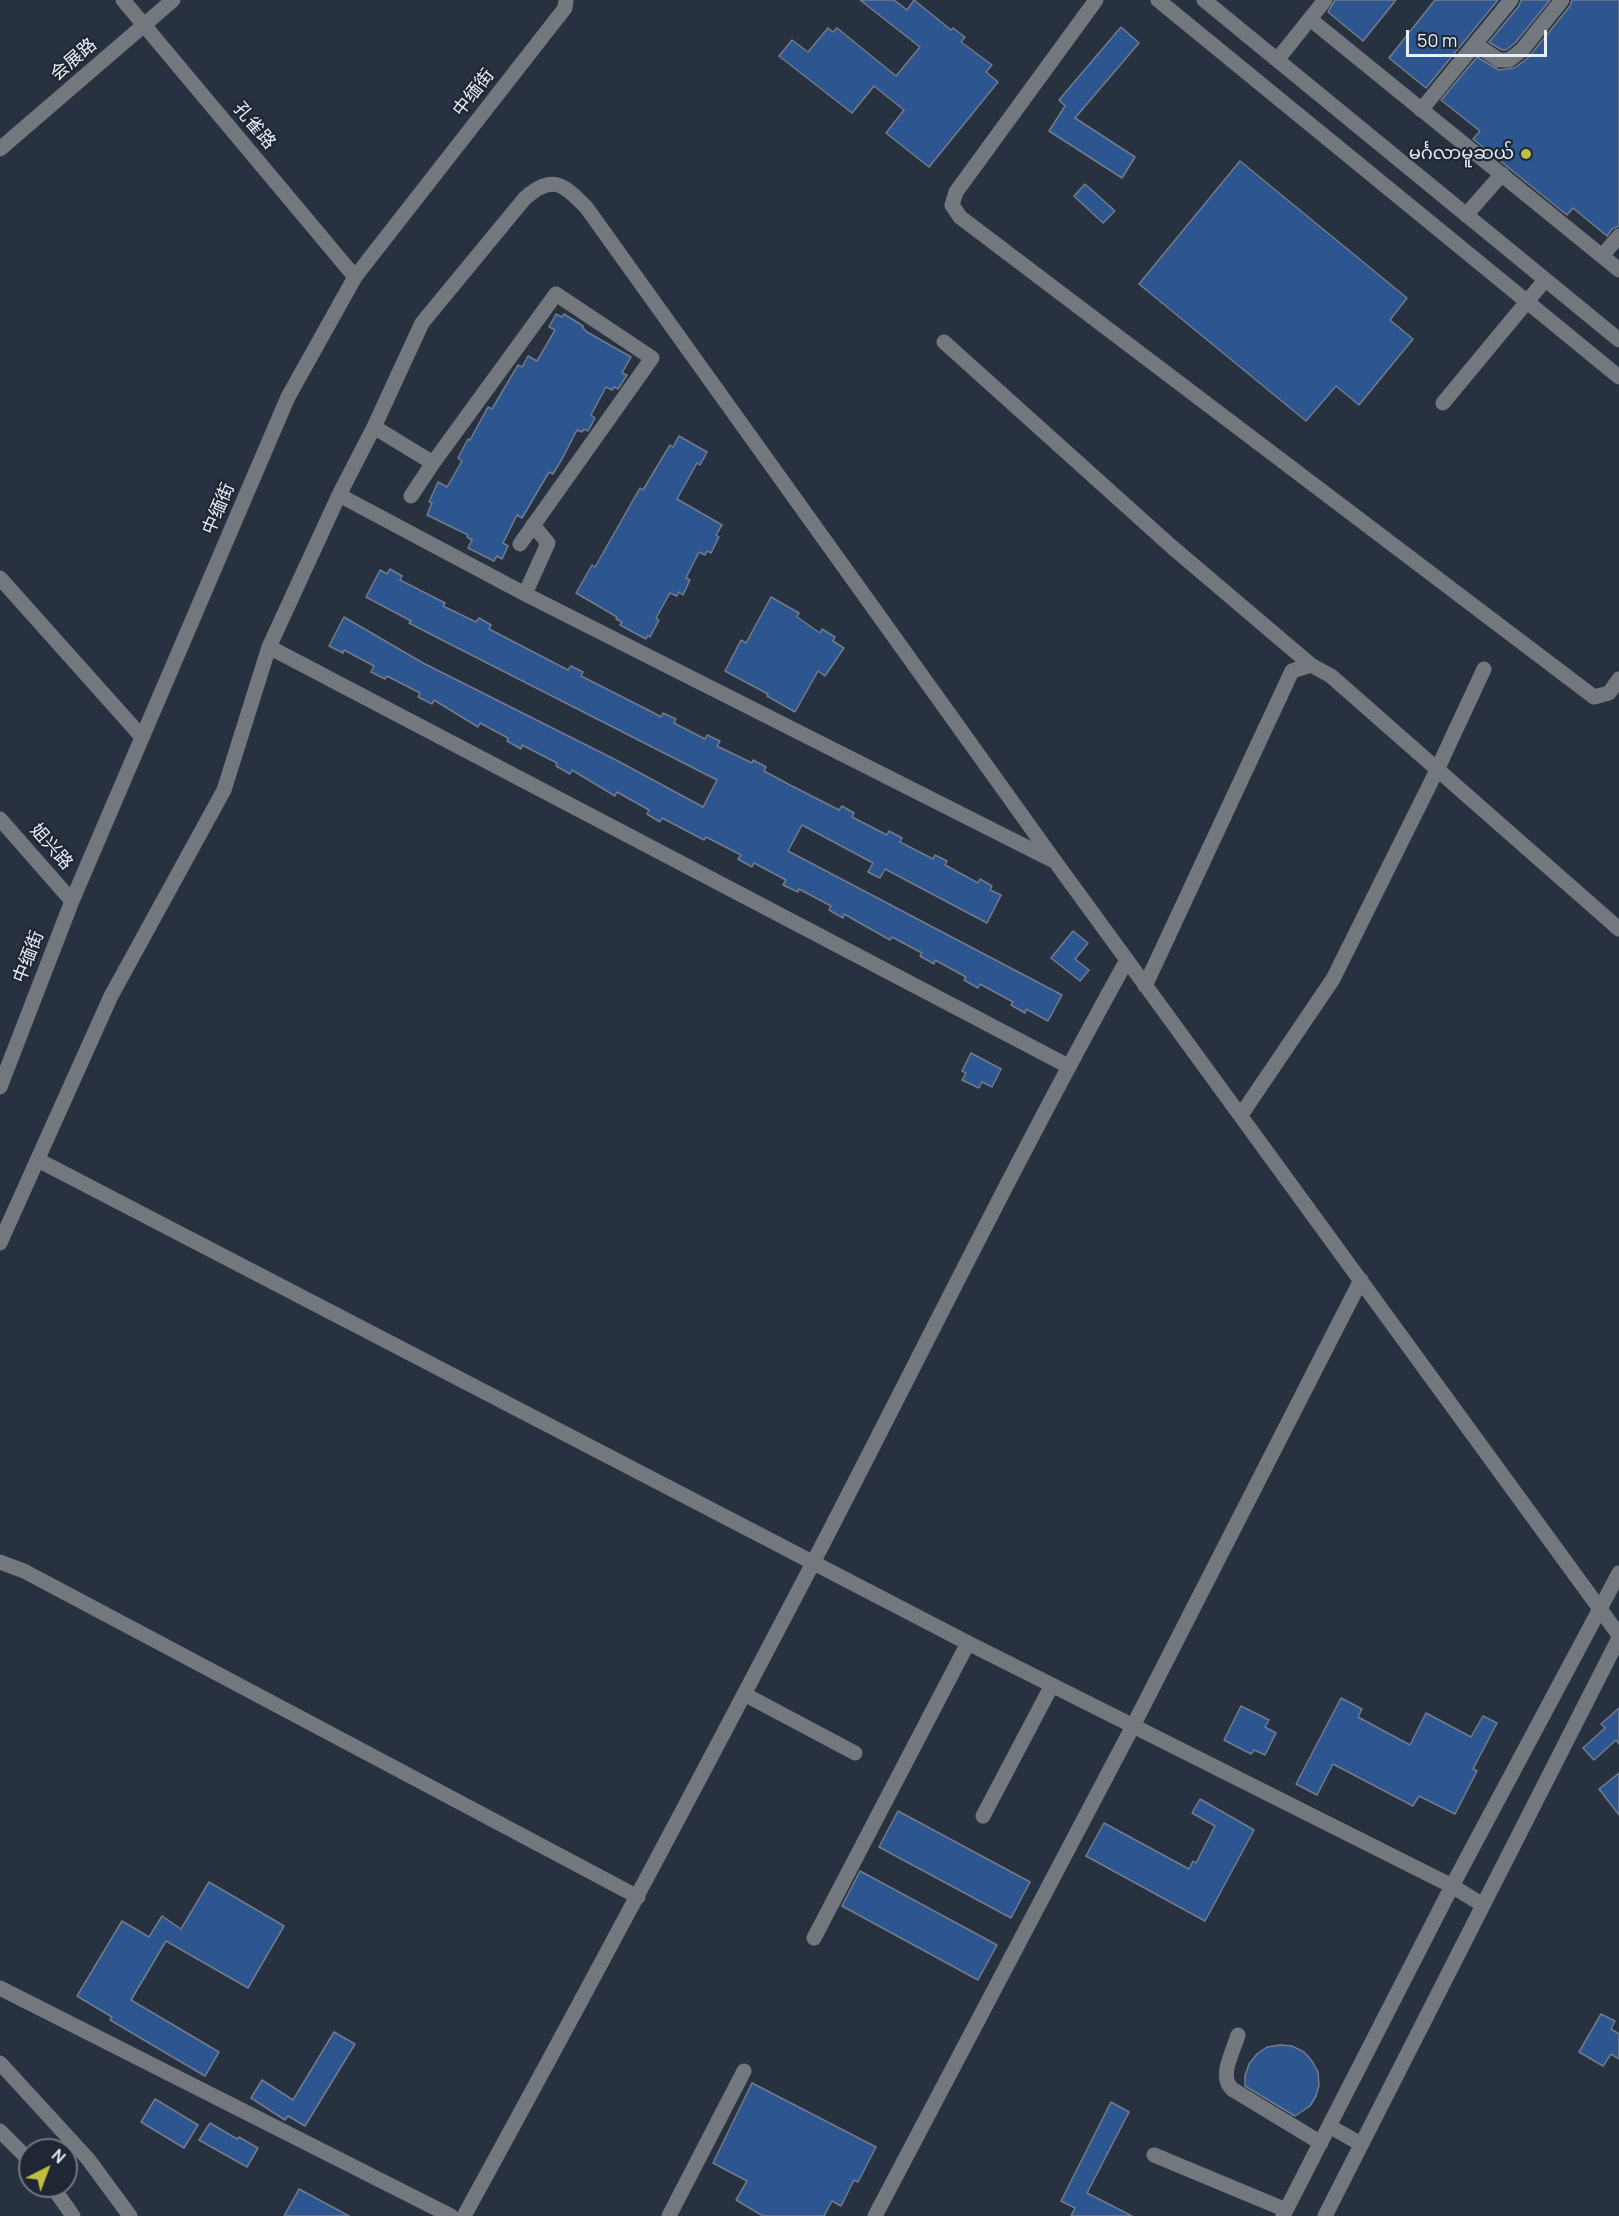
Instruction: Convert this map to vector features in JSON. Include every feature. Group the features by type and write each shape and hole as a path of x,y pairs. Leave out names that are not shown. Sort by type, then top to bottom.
{"street":[{"name":"孔雀路","path":"123,0 355,277"},
{"name":"会展路","path":"0,149 173,0"},
{"name":"中缅街","path":"0,1087 72,901 288,397 355,277 565,8 566,0"},
{"path":"1096,0 956,192 952,205 960,217 1594,697 1609,693 1619,679"},
{"path":"1158,0 1619,377"},
{"path":"1204,0 1619,340"},
{"path":"1277,60 1325,0"},
{"path":"1421,110 1510,0"},
{"path":"1475,44 1499,60 1509,60 1522,50 1562,0"},
{"path":"1310,19 1619,270"},
{"path":"1466,215 1502,174"},
{"path":"0,1243 111,996 224,790 269,647 339,495 423,324 525,198 539,186 556,183 572,193 586,207 1145,986 1601,1608 1619,1636 1324,2216"},
{"path":"1602,256 1619,236"},
{"path":"1443,403 1545,280"},
{"path":"411,496 556,294 652,358 520,544"},
{"path":"944,342 1172,547 1311,665 1331,676 1619,928"},
{"path":"374,427 433,463"},
{"path":"339,495 525,594 1054,860"},
{"path":"525,594 548,543 533,525"},
{"path":"0,578 142,737"},
{"path":"269,647 1068,1066"},
{"path":"1145,986 1292,671 1311,665"},
{"path":"1241,1115 1334,979 1484,669"},
{"name":"姐兴路","path":"0,819 72,901"},
{"path":"464,2216 638,1897 1068,1066 1127,960"},
{"path":"38,1160 968,1643 1452,1886 1483,1905"},
{"path":"874,2216 1133,1726 1361,1280"},
{"path":"0,1562 24,1571 638,1897"},
{"path":"1154,2155 1285,2213 1452,1886 1619,1573"},
{"path":"814,1938 968,1643"},
{"path":"983,1816 1052,1685"},
{"path":"744,1694 855,1753"},
{"path":"0,1988 452,2216"},
{"path":"1238,2035 1225,2077 1227,2084 1320,2143"},
{"path":"0,2063 88,2159 130,2216"},
{"path":"669,2216 744,2071"},
{"path":"1329,2126 1361,2144"},
{"path":"0,2131 18,2149"},
{"path":"60,2198 73,2216"}],"building":[{"path":"860,0 894,0 907,10 914,0 951,30 953,28 965,37 961,42 992,65 986,72 998,82 929,167 886,133 904,110 874,86 852,113 779,56 792,40 808,52 828,28 833,32 837,28 896,76 920,47"},
{"path":"1335,0 1396,0 1363,41 1328,12"},
{"path":"1435,0 1498,0 1426,88 1389,58"},
{"path":"1521,0 1550,0 1515,43 1506,50 1502,50 1489,42 1519,6"},
{"path":"1572,0 1619,0 1619,226 1612,229 1607,236 1573,208 1567,215 1473,139 1480,131 1441,100 1477,57 1499,70 1514,68 1528,58 1570,6"},
{"path":"1121,27 1139,43 1075,118 1135,157 1122,178 1049,131 1065,106 1059,100"},
{"path":"1240,161 1407,298 1390,320 1413,339 1359,405 1336,386 1306,421 1139,284"},
{"path":"1085,184 1115,211 1103,223 1074,196"},
{"path":"556,314 562,317 564,314 583,326 587,332 631,357 622,373 627,375 618,389 614,387 612,390 606,387 591,415 595,418 588,431 577,430 553,474 549,472 522,518 517,515 503,543 508,546 502,559 497,556 494,561 468,548 472,540 467,537 468,535 427,515 432,503 429,502 438,482 447,487 462,461 458,458 468,439 470,440 488,407 492,409 518,365 522,367 528,356 537,361 555,330 549,327"},
{"path":"679,436 707,452 700,465 697,463 677,499 722,525 716,535 719,537 711,553 707,551 705,555 699,552 686,578 690,580 683,595 679,592 677,596 670,593 656,618 659,620 650,637 648,635 646,639 620,625 622,622 616,619 617,617 576,593 592,565 595,567 640,488 643,490 670,445 673,447"},
{"path":"390,569 402,576 400,580 445,603 443,606 476,622 479,618 491,625 489,629 568,670 571,666 583,672 581,676 661,717 663,713 676,719 674,723 705,739 707,735 720,741 717,746 752,763 753,760 766,767 764,771 790,785 839,810 842,806 854,813 852,817 887,835 889,831 902,838 900,842 933,859 935,855 947,861 945,865 978,883 980,879 992,886 990,890 1001,895 987,923 885,869 880,878 868,872 873,863 802,825 788,851 1062,995 1048,1021 1026,1009 1025,1013 1011,1005 1013,1002 980,984 978,988 964,980 966,977 935,960 934,964 920,956 922,953 892,937 890,940 844,914 843,918 829,910 831,906 799,889 798,892 783,885 786,880 754,863 752,867 738,859 741,855 706,837 704,840 662,818 660,822 647,814 649,810 617,792 615,796 572,770 570,774 556,766 557,763 522,745 521,749 507,741 508,738 480,723 478,727 434,700 432,704 418,697 420,693 387,676 385,679 371,672 374,666 344,650 343,653 329,646 344,617 423,663 616,760 703,807 717,780 409,623 411,621 366,597 380,570 387,574"},
{"path":"771,597 799,613 797,617 820,633 822,629 835,637 833,641 844,648 825,676 818,671 795,712 767,696 768,694 725,671 741,640 746,643"},
{"path":"1073,931 1088,943 1075,959 1089,970 1080,981 1051,958"},
{"path":"971,1053 1001,1069 992,1087 982,1082 979,1088 962,1080 966,1073 962,1071"},
{"path":"1341,1698 1362,1709 1358,1717 1410,1745 1426,1713 1471,1737 1483,1716 1497,1723 1473,1769 1477,1771 1455,1814 1419,1796 1413,1806 1333,1764 1317,1795 1296,1784"},
{"path":"1241,1706 1269,1720 1265,1727 1276,1733 1265,1755 1254,1750 1251,1754 1224,1740"},
{"path":"1619,1708 1619,1744 1616,1740 1594,1760 1583,1748 1605,1728 1601,1724"},
{"path":"1619,1773 1619,1815 1599,1789"},
{"path":"1200,1799 1254,1830 1205,1921 1086,1856 1104,1823 1189,1869 1193,1861 1196,1863 1215,1826 1192,1813"},
{"path":"898,1811 1030,1882 1011,1918 879,1847"},
{"path":"860,1871 997,1945 978,1980 842,1906"},
{"path":"209,1882 284,1926 248,1988 166,1941 131,2000 219,2052 205,2076 110,2020 112,2017 77,1996 122,1921 149,1937 162,1916 181,1929"},
{"path":"1601,2014 1615,2021 1611,2029 1619,2034 1619,2059 1611,2054 1603,2066 1579,2052"},
{"path":"334,2032 355,2044 305,2126 288,2116 285,2120 251,2098 262,2080 293,2100"},
{"path":"1292,2046 1304,2052 1318,2072 1319,2085 1316,2096 1310,2106 1295,2116 1245,2086 1249,2064 1257,2054 1267,2047"},
{"path":"752,2083 876,2147 858,2182 854,2180 841,2206 832,2201 824,2216 763,2216 736,2200 747,2181 713,2163"},
{"path":"155,2099 198,2125 184,2148 141,2122"},
{"path":"1111,2102 1129,2112 1087,2193 1132,2216 1071,2216 1075,2208 1061,2201"},
{"path":"210,2123 258,2148 247,2167 199,2140"},
{"path":"299,2189 349,2216 284,2216"}],"place":[{"name":"မင်္ဂလာမူဆယ်","path":"1526,154"}]}
